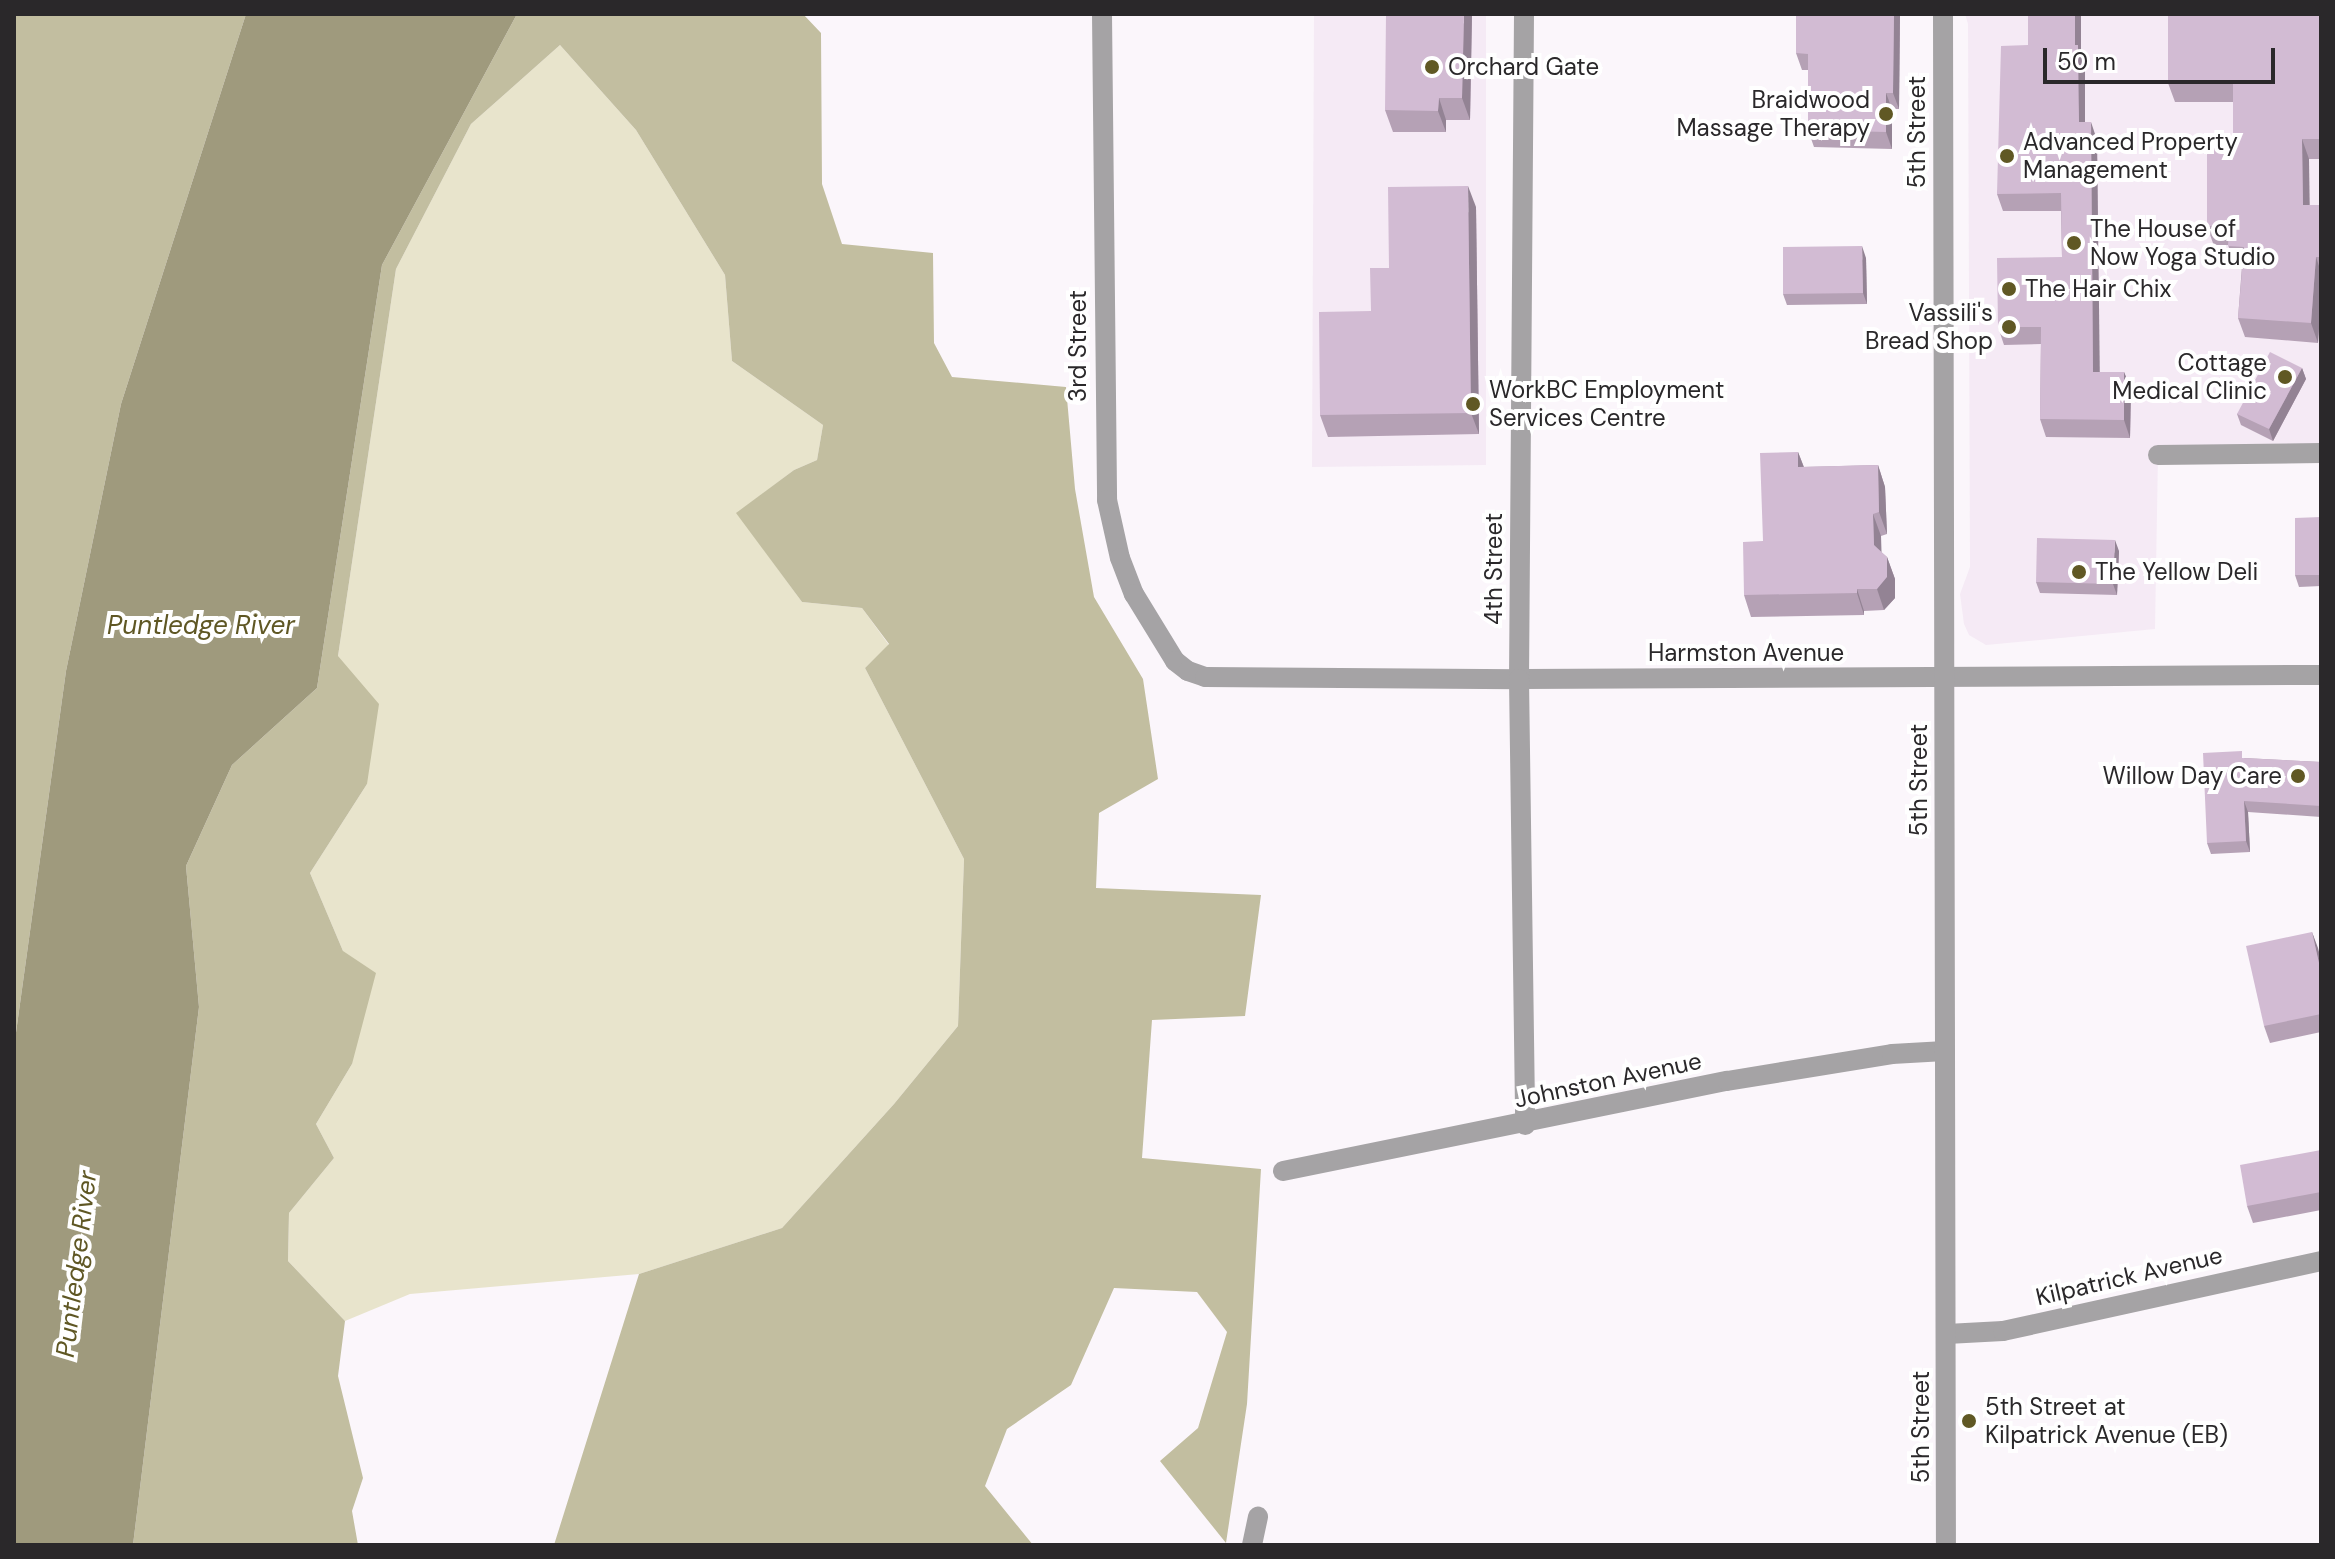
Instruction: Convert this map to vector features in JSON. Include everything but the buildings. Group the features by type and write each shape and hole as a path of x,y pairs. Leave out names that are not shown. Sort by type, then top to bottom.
{"street":[{"name":"3rd Street","path":"1102,14 1107,500 1120,558 1134,594 1175,661"},
{"name":"4th Street","path":"1524,14 1519,679 1525,1125"},
{"name":"5th Street","path":"1943,14 1946,1545"},
{"path":"2158,455 2321,453"},
{"name":"Harmston Avenue","path":"1175,661 1205,677 1944,679 2321,675"},
{"name":"Johnston Avenue","path":"1283,1171 1525,1125 1727,1081 1892,1054 1945,1051"},
{"name":"Kilpatrick Avenue","path":"1947,1334 2003,1331 2321,1261"},
{"path":"1252,1545 1258,1517"}],"shaded area":[{"path":"14,14 246,14 121,404 66,671 14,1047"},
{"path":"517,14 803,14 821,33 822,184 842,244 933,253 934,343 952,377 1066,387 1075,489 1094,597 1143,679 1158,779 1099,813 1096,888 1261,895 1245,1016 1152,1020 1142,1158 1261,1169 1247,1404 1226,1543 1160,1461 1198,1428 1227,1332 1197,1292 1114,1288 1071,1385 1007,1429 985,1486 1033,1545 554,1545 639,1274 782,1228 894,1104 958,1026 964,859 865,668 889,644 862,608 802,602 736,513 794,470 817,460 823,425 732,361 725,275 636,130 560,45 471,124 396,269 338,656 379,704 367,784 310,873 343,951 376,973 352,1064 316,1124 334,1158 289,1213 288,1261 345,1321 338,1376 363,1478 352,1511 358,1545 133,1545 199,1007 186,866 232,765 317,688 382,265"},
{"path":"1314,14 1486,14 1486,465 1312,467"},
{"path":"1965,14 2321,14 2321,453 2158,455 2155,629 1986,645 1969,635 1964,624 1960,594 1970,567 1968,24"},
{"path":"560,45 636,130 725,275 732,361 823,425 817,460 794,470 737,513 802,602 862,608 889,645 865,668 964,859 958,1026 894,1104 782,1228 639,1274 410,1294 345,1321 288,1261 289,1213 334,1158 316,1124 352,1064 343,951 310,873 367,784 338,656 396,269 471,124"}],"water":[{"name":"Puntledge River","path":"246,14 517,14 382,265 317,688 232,765 186,866 199,1007 133,1545 14,1545 14,1047 66,671 121,404"}],"place":[{"name":"Orchard Gate","path":"1432,67"},
{"name":"Braidwood Massage Therapy","path":"1886,114"},
{"name":"Advanced Property Management","path":"2007,156"},
{"name":"The House of Now Yoga Studio","path":"2074,243"},
{"name":"The Hair Chix","path":"2009,289"},
{"name":"Vassili's Bread Shop","path":"2009,327"},
{"name":"Cottage Medical Clinic","path":"2285,377"},
{"name":"WorkBC Employment Services Centre","path":"1473,404"},
{"name":"The Yellow Deli","path":"2079,572"},
{"name":"Willow Day Care","path":"2298,776"},
{"name":"5th Street at Kilpatrick Avenue (EB)","path":"1969,1421"}]}
